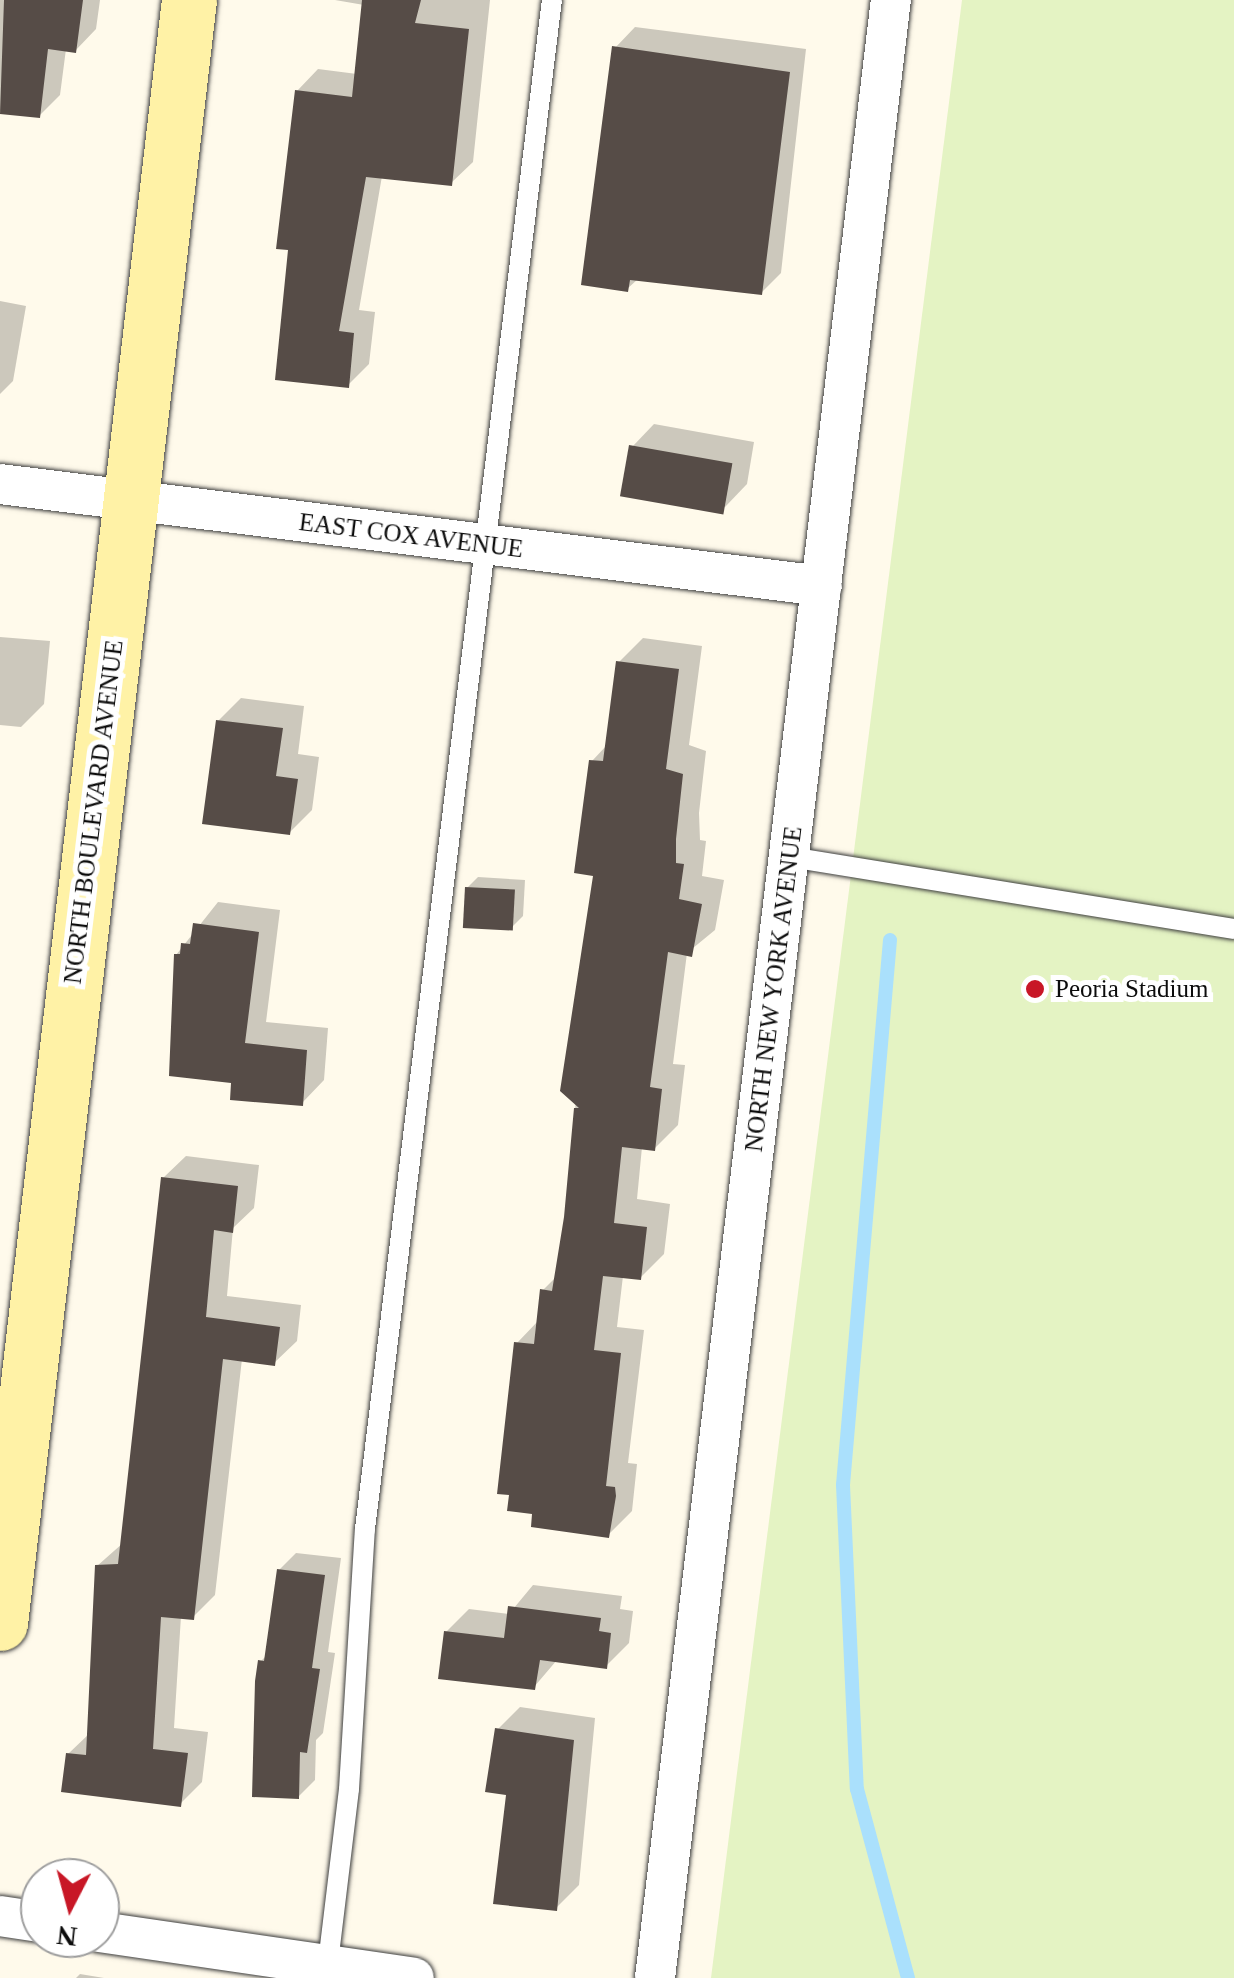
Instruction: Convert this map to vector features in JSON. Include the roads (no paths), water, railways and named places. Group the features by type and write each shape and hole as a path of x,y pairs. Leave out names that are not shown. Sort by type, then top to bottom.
{"street":[{"name":"NORTH BOULEVARD AVENUE","path":"0,1624 189,0"},
{"name":"NORTH NEW YORK AVENUE","path":"655,1978 891,0"},
{"name":"EAST COX AVENUE","path":"0,484 822,586"},
{"path":"120,1936 327,1973 414,1978"}],"lane":[{"path":"327,1973 350,1789 365,1529 482,545 552,0"},
{"path":"790,857 1234,929"}],"waterway":[{"path":"890,940 843,1485 857,1789 908,1978"}],"place":[{"name":"Peoria Stadium","path":"1035,989"}]}
